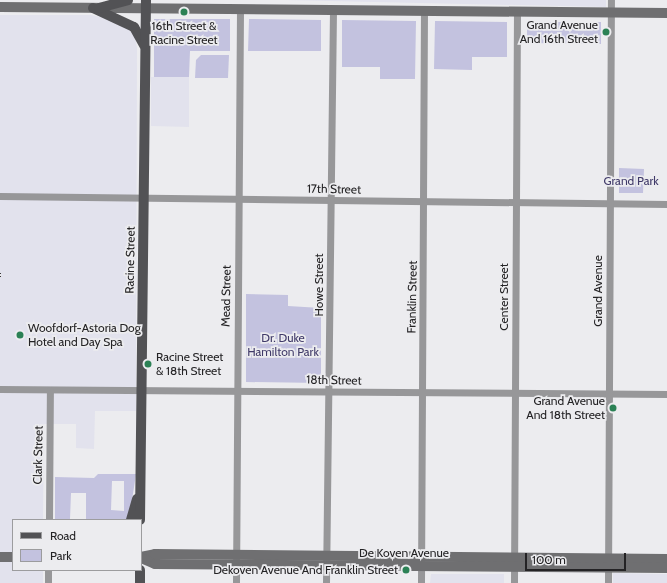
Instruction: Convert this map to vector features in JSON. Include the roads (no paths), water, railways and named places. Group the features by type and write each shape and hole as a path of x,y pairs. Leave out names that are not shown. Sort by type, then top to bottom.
{"main road":[{"path":"96,8 128,0"},
{"name":"Racine Street","path":"140,519 146,4"},
{"path":"96,8 134,27 145,48"},
{"path":"131,519 140,487"},
{"path":"140,571 140,583"}],"street":[{"name":"Grand Avenue","path":"608,583 611,0"},
{"path":"0,7 55,4 96,8 146,4 240,10 667,13"},
{"name":"Mead Street","path":"236,583 236,390 240,10"},
{"name":"Howe Street","path":"326,583 333,11"},
{"name":"Franklin Street","path":"422,583 424,12"},
{"name":"Center Street","path":"514,583 513,393 517,12"},
{"name":"17th Street","path":"0,196 667,204"},
{"name":"18th Street","path":"0,389 667,394"},
{"name":"Clark Street","path":"49,519 50,390"},
{"path":"0,557 12,557"},
{"name":"De Koven Avenue","path":"142,558 154,564 236,560 422,561 608,563 667,568"},
{"name":"De Koven Avenue","path":"608,563 667,559"},
{"path":"48,571 48,583"}],"place":[{"name":"16th Street & Racine Street","path":"184,12"},
{"name":"Grand Avenue And 16th Street","path":"606,32"},
{"name":"Woofdorf-Astoria Dog Hotel and Day Spa","path":"20,335"},
{"name":"Racine Street & 18th Street","path":"148,364"},
{"name":"Grand Avenue And 18th Street","path":"613,408"},
{"name":"Dekoven Avenue And Franklin Street","path":"406,570"}],"park label":[{"name":"Grand Park","path":"631,181"},
{"name":"Dr. Duke Hamilton Park","path":"283,345"}]}
